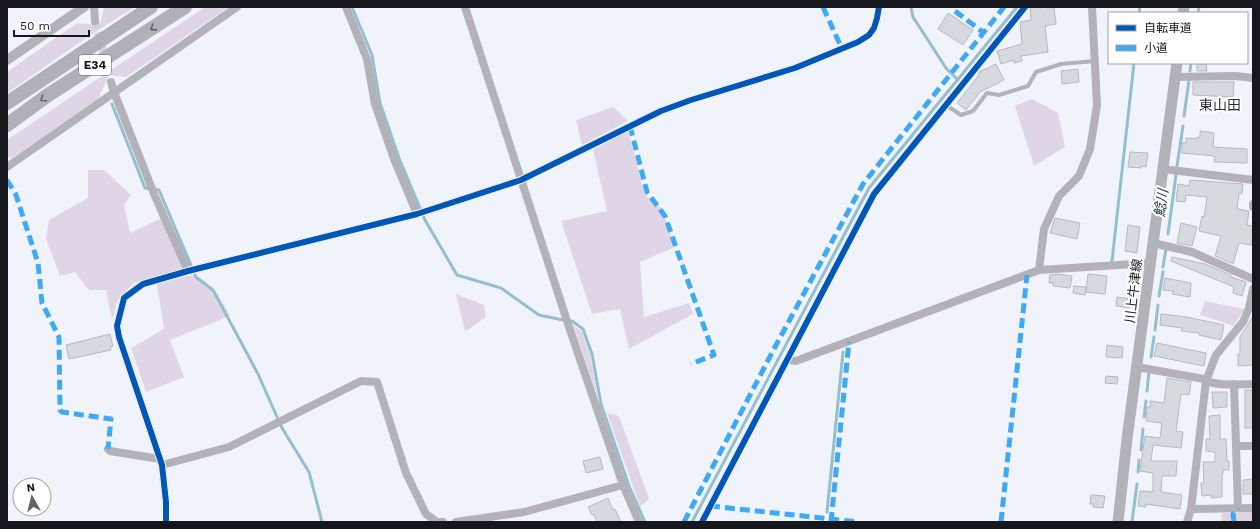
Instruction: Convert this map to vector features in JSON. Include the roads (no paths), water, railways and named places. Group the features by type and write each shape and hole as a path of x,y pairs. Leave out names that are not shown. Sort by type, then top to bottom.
{"highway":[{"name":"E34","path":"7,103 151,7"},
{"name":"E34","path":"7,124 48,95 185,7"}],"main road":[{"name":"川上牛津線","path":"1118,522 1177,64"}],"street":[{"path":"7,60 84,7"},
{"path":"94,7 95,21"},
{"path":"7,167 237,7"},
{"path":"346,7 367,59 375,104 391,152 417,214"},
{"path":"465,7 623,485 639,522"},
{"path":"166,522 166,502 161,462 119,338 117,326 124,298 143,284 188,271 426,212 521,180 661,110 795,68 858,42 869,35 874,28 879,7"},
{"path":"702,522 874,194 1025,7"},
{"path":"1039,270 1044,229 1059,196 1079,176 1090,149 1097,105 1092,7"},
{"path":"1175,77 1236,76 1253,78"},
{"path":"111,82 150,185 188,271"},
{"path":"1163,169 1253,180"},
{"path":"1153,243 1192,252 1253,279"},
{"path":"788,360 796,361 1039,270 1151,263"},
{"path":"1187,522 1191,509 1206,381 1216,355 1243,322 1249,308 1253,289"},
{"path":"1137,367 1204,379 1213,383 1253,384"},
{"path":"108,449 110,451 161,462 229,447 361,381 377,382 406,473 426,514 437,522 443,522"},
{"path":"1234,384 1238,508"},
{"path":"1236,446 1253,446"},
{"path":"456,522 524,512 623,485"},
{"path":"1191,509 1253,508"}],"lane":[{"path":"946,105 961,115 972,112 986,93 999,95 1028,86 1036,72 1062,64 1095,61"}],"waterway":[{"path":"352,7 372,55 380,103 399,158 425,220 457,275 501,288 539,315 563,320"},
{"path":"911,7 913,17 946,68 958,80"},
{"path":"692,522 869,188 1017,7"},
{"path":"1139,12 1140,7"},
{"name":"鯰川","path":"1198,12 1199,7"},
{"path":"1112,261 1134,64"},
{"name":"鯰川","path":"1190,71 1191,64"},
{"name":"鯰川","path":"1184,116 1189,80"},
{"path":"112,104 145,188 159,190 196,277 213,290 258,374 282,428 309,472 322,522"},
{"name":"鯰川","path":"1177,166 1183,126"},
{"name":"鯰川","path":"1168,234 1176,175"},
{"name":"鯰川","path":"1163,267 1166,249"},
{"name":"鯰川","path":"1159,296 1163,272"},
{"name":"鯰川","path":"1155,330 1158,305"},
{"path":"572,321 583,329 592,354 601,404 629,486 645,522"},
{"name":"鯰川","path":"1151,357 1154,337"},
{"path":"827,512 843,352"},
{"name":"鯰川","path":"1147,391 1149,372"},
{"name":"鯰川","path":"1144,417 1146,401"},
{"name":"鯰川","path":"1141,450 1143,429"},
{"name":"鯰川","path":"1138,472 1139,460"},
{"name":"鯰川","path":"1132,522 1137,484"}],"tunnel":[{"path":"95,21 111,82"}],"district":[{"name":"東山田","path":"1220,105"}]}
